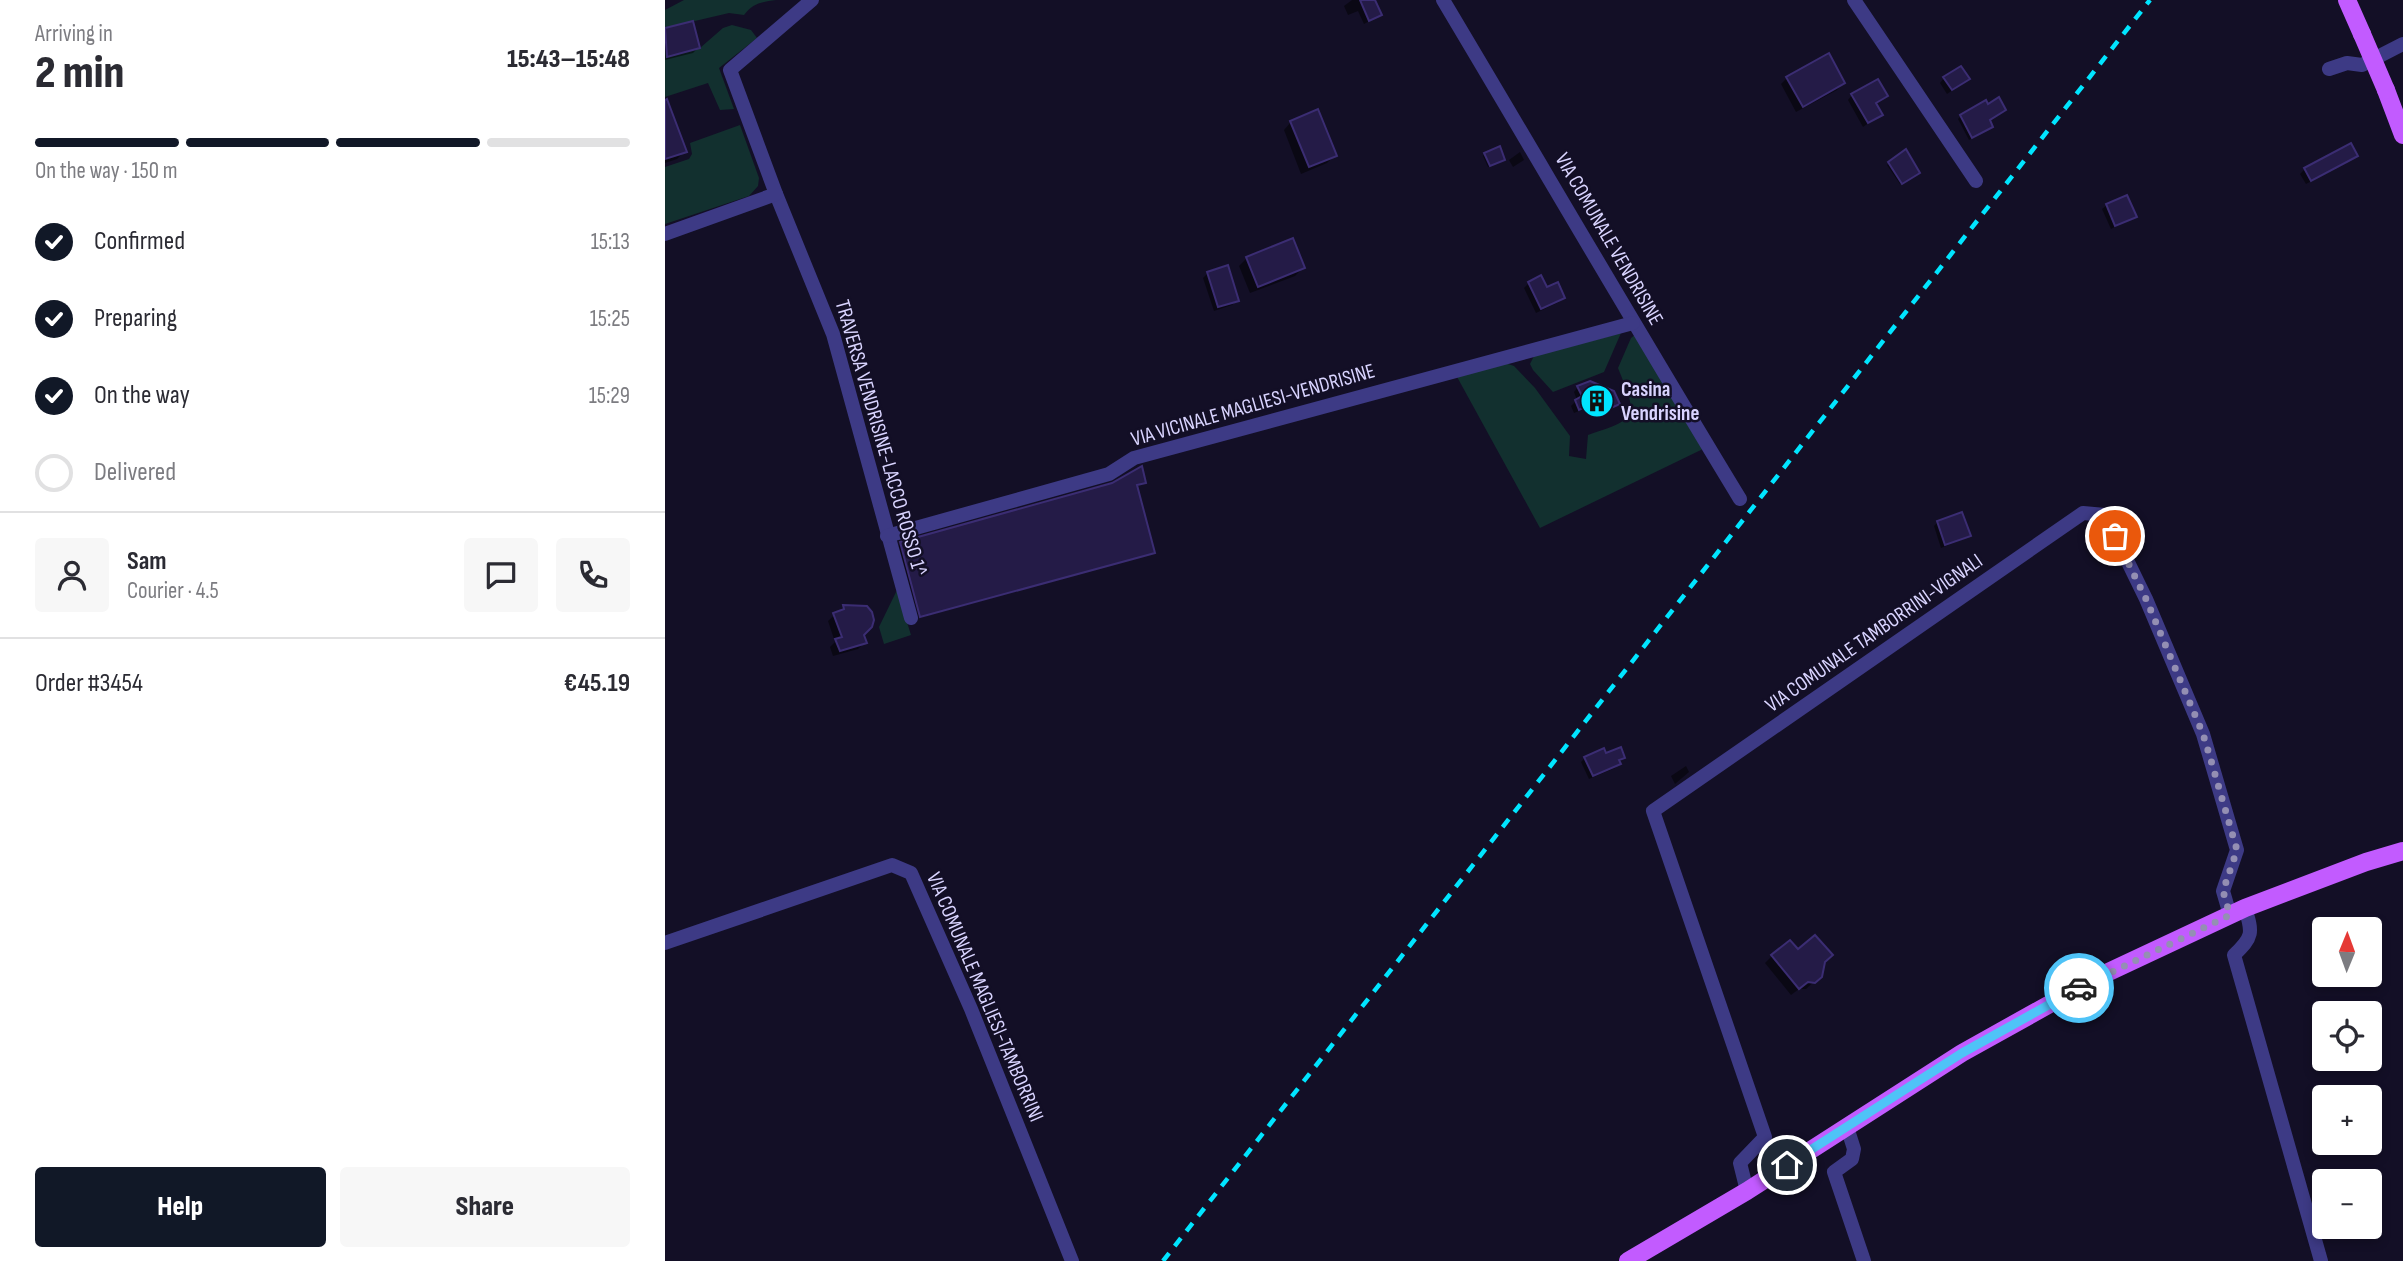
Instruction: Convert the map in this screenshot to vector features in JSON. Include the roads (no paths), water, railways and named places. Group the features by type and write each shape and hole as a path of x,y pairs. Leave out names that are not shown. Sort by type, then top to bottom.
{"main road":[{"path":"2347,0 2403,135"},
{"path":"1628,1261 1747,1191 1962,1053 2089,982 2237,912 2366,862 2403,851"}],"street":[{"name":"TRAVERSA VENDRISINE-LACCO ROSSO 1^","path":"812,0 730,70 776,194 833,334 911,618"},
{"name":"VIA COMUNALE VENDRISINE","path":"1443,0 1740,499"},
{"path":"1854,0 1976,181"},
{"path":"2329,69 2347,63 2362,65 2403,44"},
{"path":"665,234 776,194"},
{"name":"VIA VICINALE MAGLIESI-VENDRISINE","path":"887,536 1109,474 1134,458 1633,323"},
{"name":"VIA COMUNALE TAMBORRINI-VIGNALI","path":"1747,1191 1740,1163 1765,1138 1653,811 2083,513 2105,515 2146,599 2203,734 2237,850 2223,891 2237,912"},
{"name":"VIA COMUNALE MAGLIESI-TAMBORRINI","path":"665,943 892,865 911,873 971,1009 1072,1261"},
{"path":"2237,912 2251,927 2249,941 2234,955 2321,1261"},
{"path":"1847,1127 1854,1149 1852,1159 1834,1172 1864,1261"}],"railway":[{"path":"1163,1261 2150,0"}],"place":[{"name":"Casina Vendrisine","path":"1597,401"}]}
